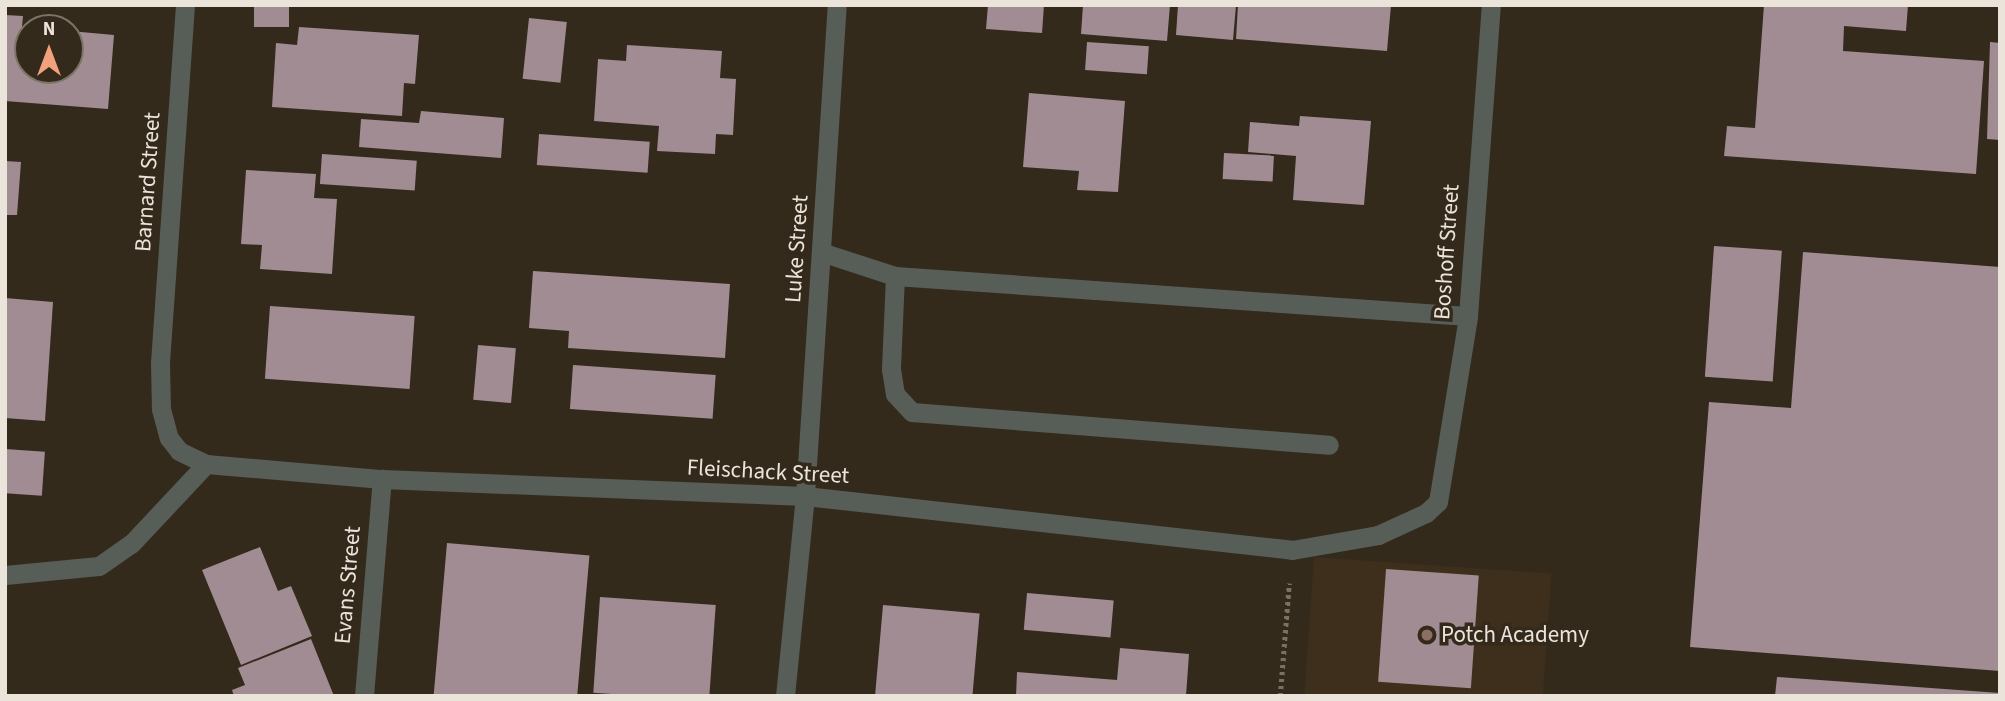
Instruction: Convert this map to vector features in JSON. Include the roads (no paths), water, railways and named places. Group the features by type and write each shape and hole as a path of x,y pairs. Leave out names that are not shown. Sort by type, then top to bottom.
{"street":[{"name":"Barnard Street","path":"160,363 185,5"},
{"name":"Luke Street","path":"785,696 805,496 837,5"},
{"name":"Boshoff Street","path":"1438,502 1468,316 1491,5"},
{"path":"821,252 895,276 1468,316"},
{"path":"895,276 891,369 895,394 912,412 1329,445"},
{"name":"Fleischack Street","path":"160,363 161,408 169,438 179,451 206,464 382,479 805,496 1292,550 1378,535 1426,513 1438,502"},
{"path":"5,575 99,566 131,544 206,464"},
{"name":"Evans Street","path":"364,696 382,479"}],"place":[{"name":"Potch Academy","path":"1427,635"}]}
